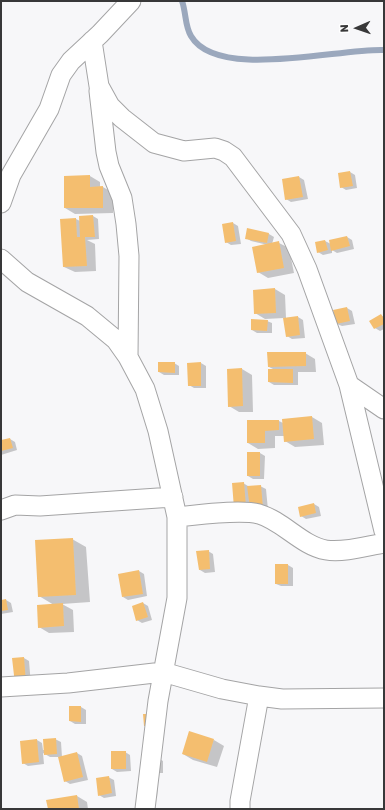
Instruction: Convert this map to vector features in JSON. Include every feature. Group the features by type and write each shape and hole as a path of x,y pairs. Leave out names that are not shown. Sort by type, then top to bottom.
{"street":[{"path":"1,203 11,175 49,109 61,75 71,61 131,1"},
{"path":"92,41 99,86 106,152 109,166 122,198 126,224 129,256 128,357"},
{"path":"99,86 110,106 122,118 154,143 184,151 215,148 224,151 233,157 291,234 307,269 349,385 383,522"},
{"path":"1,259 27,282 87,316 116,340 128,357 145,389 158,431 177,517 177,598 163,672 144,809"},
{"path":"349,385 384,409"},
{"path":"1,510 15,505 40,506 173,497"},
{"path":"177,517 242,512 258,514 270,518 312,544 326,550 338,550 384,543"},
{"path":"1,687 68,683 163,672 222,689 282,699 384,698"},
{"path":"240,809 240,801 259,696"}],"building":[{"path":"350,171 353,186 340,188 338,173"},
{"path":"90,175 90,187 103,186 103,208 64,208 64,176"},
{"path":"299,176 303,197 285,200 282,179"},
{"path":"93,215 95,237 85,237 87,266 63,267 60,219 76,218 77,237 80,237 79,216"},
{"path":"233,222 236,241 225,243 222,224"},
{"path":"247,228 269,233 267,243 245,239"},
{"path":"347,236 350,246 331,251 329,240"},
{"path":"325,240 328,250 317,253 315,242"},
{"path":"279,241 284,268 257,273 252,247"},
{"path":"275,288 276,313 254,314 253,290"},
{"path":"347,307 350,321 336,324 333,310"},
{"path":"381,314 384,319 384,324 374,329 369,321"},
{"path":"298,316 300,335 286,337 283,318"},
{"path":"251,319 268,320 267,331 251,330"},
{"path":"267,352 306,352 306,366 268,367"},
{"path":"158,362 175,362 175,373 158,372"},
{"path":"201,362 201,386 188,386 187,363"},
{"path":"242,368 243,406 228,407 227,369"},
{"path":"268,369 293,369 293,383 268,382"},
{"path":"312,416 314,439 284,442 282,419"},
{"path":"247,420 279,420 279,430 265,431 265,443 247,443"},
{"path":"10,438 13,448 1,451 1,440"},
{"path":"247,452 260,452 260,476 247,476"},
{"path":"244,482 246,506 234,508 232,483"},
{"path":"261,485 263,508 250,509 247,486"},
{"path":"314,503 316,513 300,517 298,507"},
{"path":"73,538 76,595 38,597 35,540"},
{"path":"209,550 210,569 199,570 196,551"},
{"path":"275,564 288,564 288,584 275,584"},
{"path":"139,570 143,594 122,597 118,574"},
{"path":"6,599 8,610 1,611 1,600"},
{"path":"143,602 148,617 136,621 132,606"},
{"path":"63,603 64,626 38,628 37,605"},
{"path":"24,657 26,683 15,684 12,658"},
{"path":"69,706 81,706 81,722 69,721"},
{"path":"143,714 161,714 161,726 144,726"},
{"path":"189,731 214,739 207,762 182,754"},
{"path":"56,738 57,754 44,755 43,739"},
{"path":"37,739 39,762 22,764 20,741"},
{"path":"111,751 126,751 126,769 111,769"},
{"path":"77,752 83,777 64,782 58,757"},
{"path":"109,776 112,793 98,796 96,778"},
{"path":"77,795 79,809 48,809 46,800"}],"waterway":[{"path":"182,1 191,36 205,49 226,57 252,60 280,59 384,50"}]}
